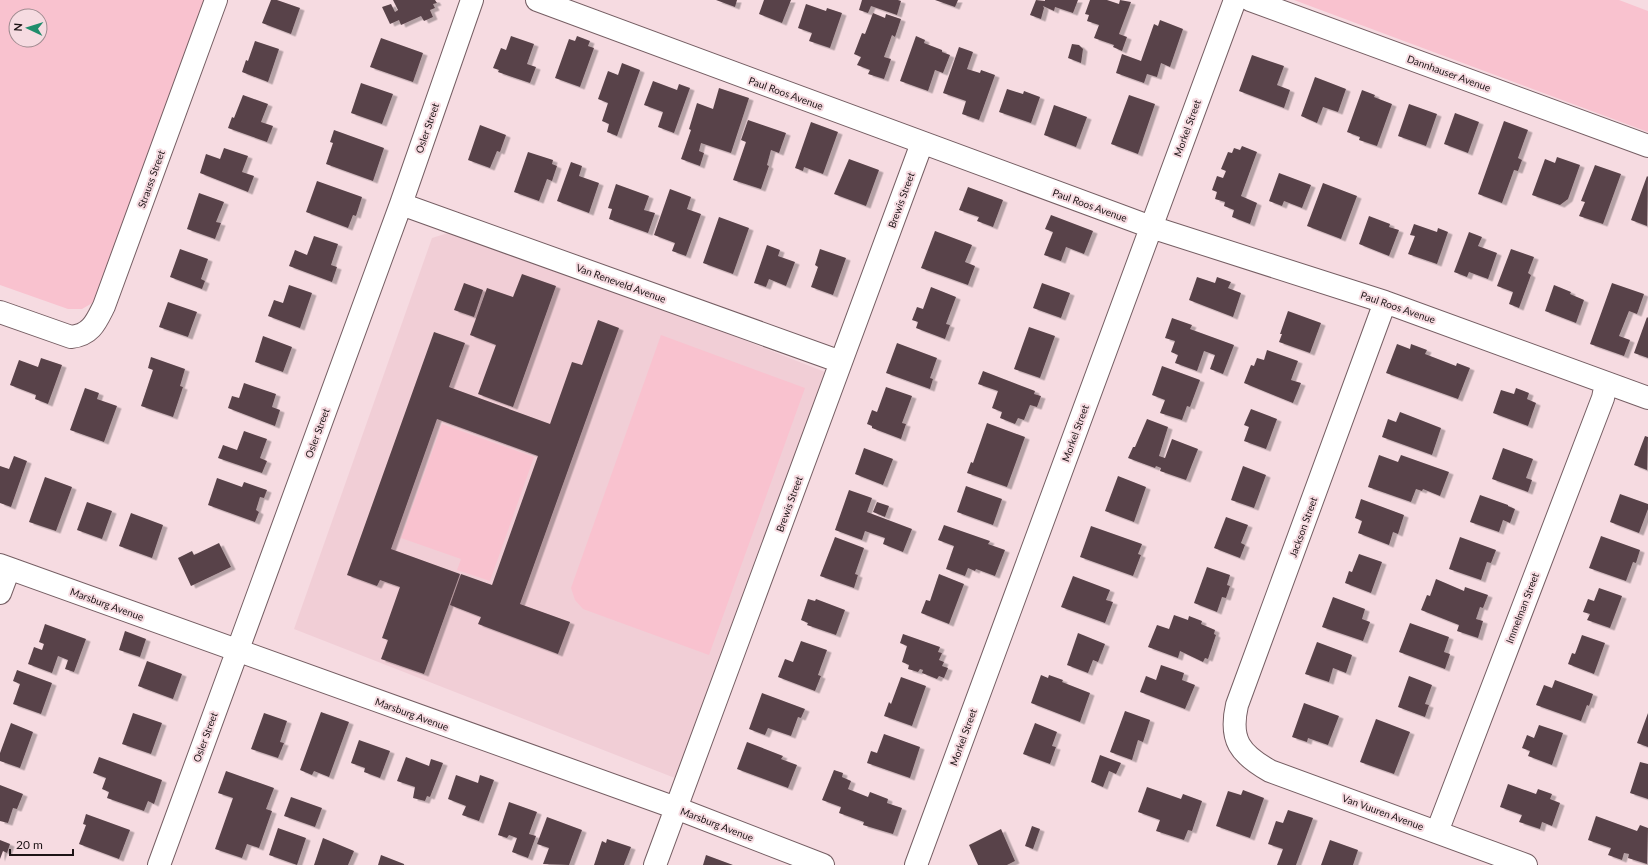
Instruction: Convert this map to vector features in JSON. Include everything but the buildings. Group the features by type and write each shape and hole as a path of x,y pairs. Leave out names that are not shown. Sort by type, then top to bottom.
{"street":[{"name":"Strauss Street","path":"0,312 64,336 72,337 86,334 91,330 104,306 216,0"},
{"name":"Osler Street","path":"159,865 401,204 472,0"},
{"name":"Paul Roos Avenue","path":"537,0 1151,227 1385,302 1648,398"},
{"name":"Morkel Street","path":"916,865 1235,0"},
{"name":"Dannhauser Avenue","path":"1250,0 1648,146"},
{"name":"Brewis Street","path":"655,865 922,143"},
{"name":"Van Reneveld Avenue","path":"401,204 841,362"},
{"name":"Jackson Street","path":"1243,753 1234,731 1237,705 1385,302"},
{"name":"Immelman Street","path":"1437,832 1603,398 1606,383"},
{"name":"Marsburg Avenue","path":"4,567 236,652 676,808 823,865"},
{"path":"0,593 4,567"},
{"name":"Van Vuuren Avenue","path":"1243,753 1254,762 1270,771 1526,865"}],"shaded area":[{"path":"0,0 209,0 94,302 82,309 68,309 0,285"},
{"path":"1294,0 1619,0 1648,11 1648,132"},
{"path":"461,229 825,372 680,780 294,629 432,238"},
{"path":"661,335 805,388 709,655 583,609 575,600 571,588"},
{"path":"442,424 534,457 490,581 457,570 461,559 401,538"}]}
